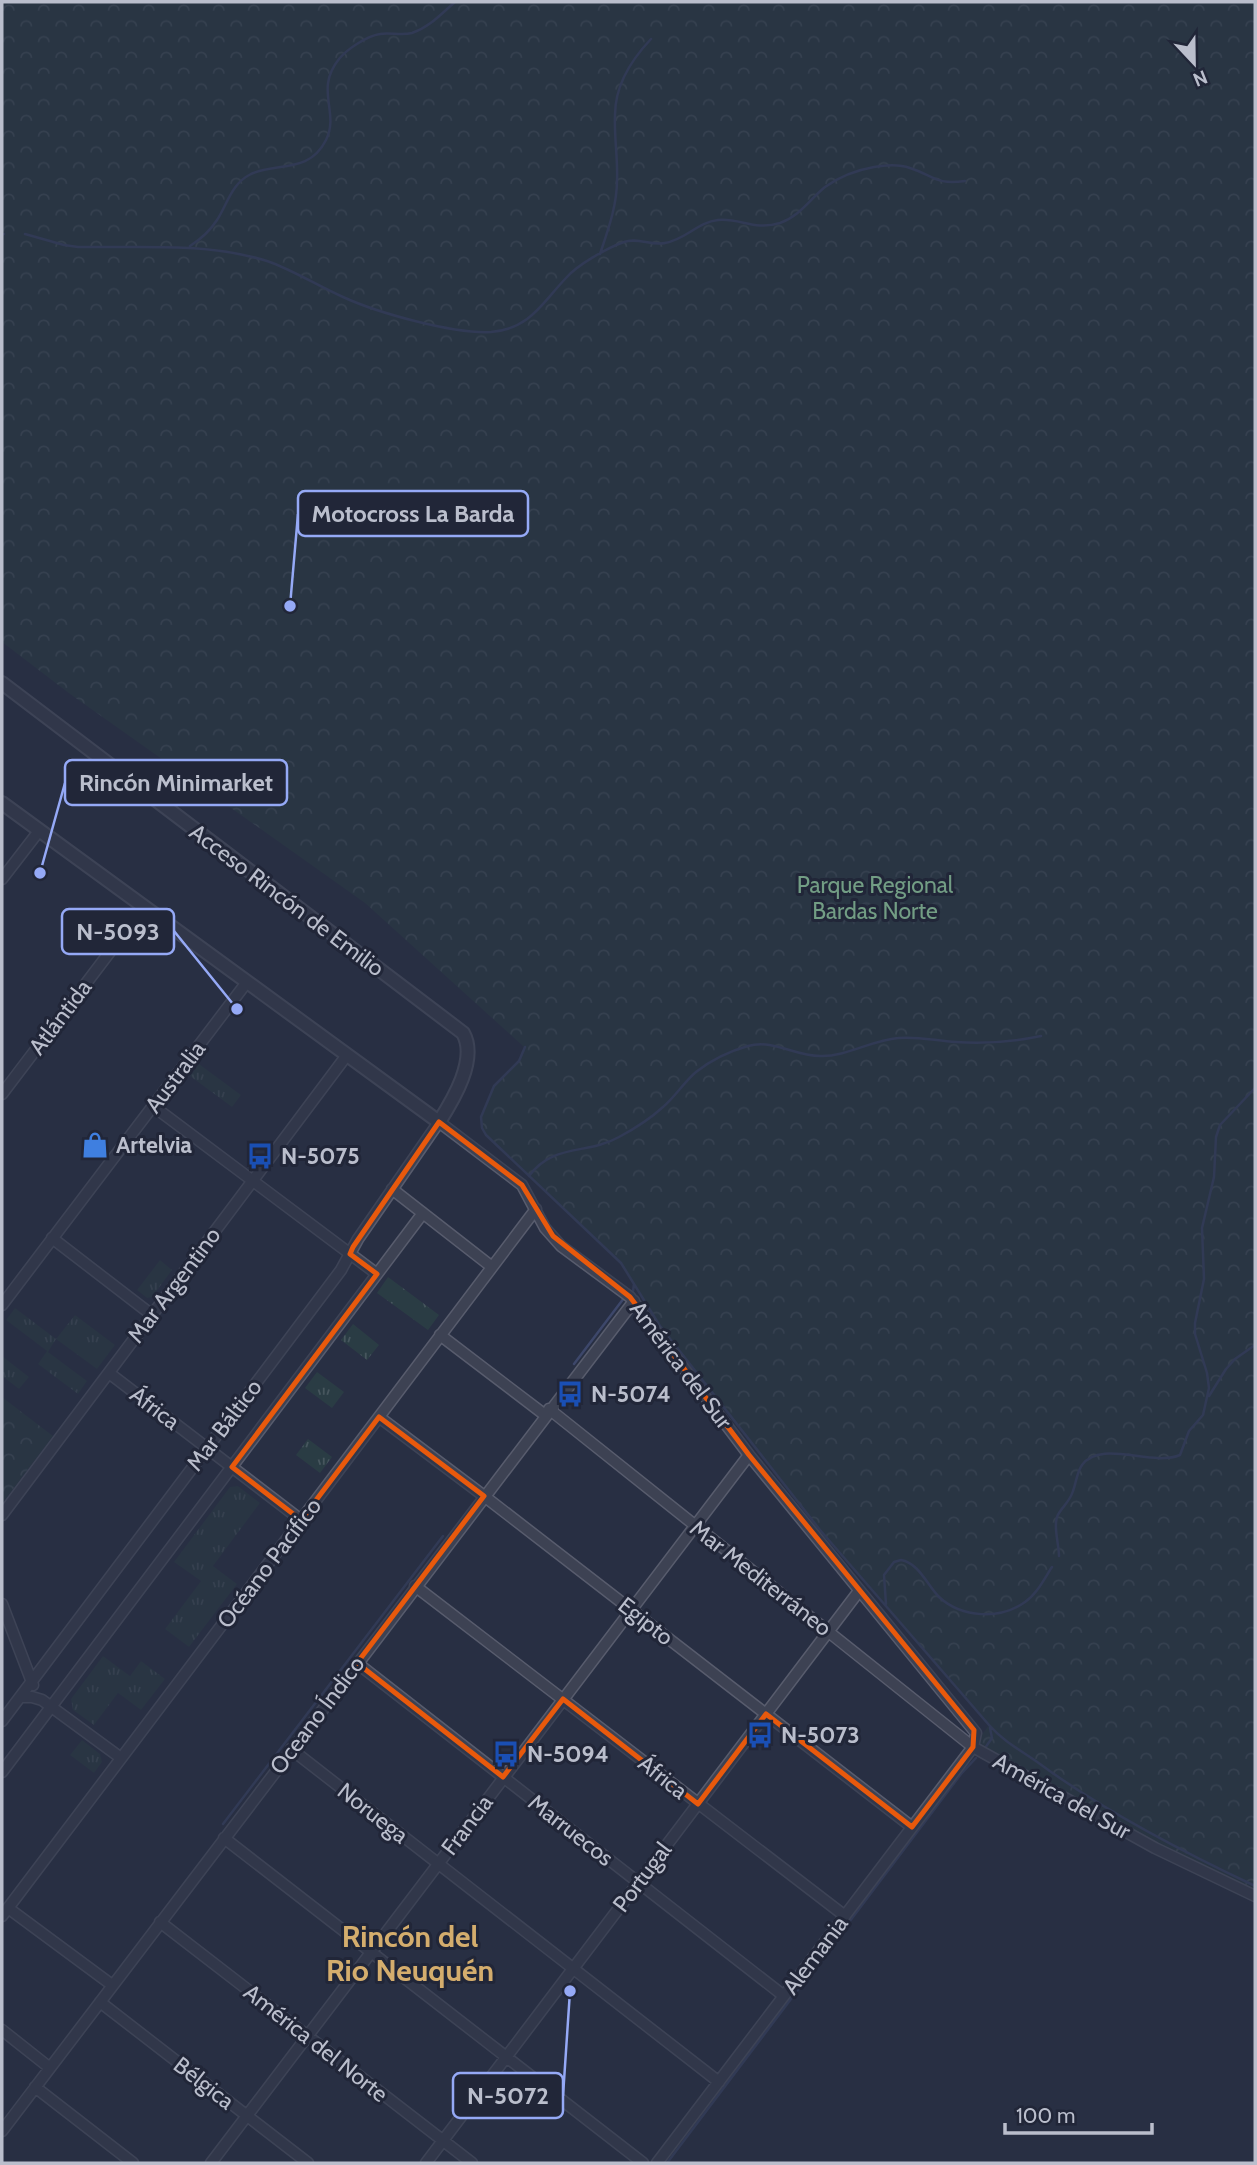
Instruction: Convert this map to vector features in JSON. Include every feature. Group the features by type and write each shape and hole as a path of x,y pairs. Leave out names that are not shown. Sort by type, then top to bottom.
{"street":[{"name":"Acceso Rincón de Emilio","path":"2,683 463,1033 468,1051 462,1078 439,1122"},
{"name":"América del Sur","path":"2,803 522,1185 545,1228 561,1246 622,1289 634,1301 749,1455 974,1730 977,1738 973,1746 1156,1848 1255,1896"},
{"path":"2,879 39,831"},
{"name":"Atlántida","path":"2,1094 144,907"},
{"name":"Australia","path":"2,1305 247,982"},
{"name":"Mar Argentino","path":"2,1515 347,1055"},
{"path":"153,1105 377,1274"},
{"name":"Mar Báltico","path":"2,1721 341,1270 358,1238 439,1122"},
{"path":"392,1189 492,1268"},
{"name":"Océano Pacífico","path":"5,1912 536,1209"},
{"name":"Mar Báltico","path":"2,1772 423,1213"},
{"path":"52,1238 152,1315"},
{"name":"Oceano Índico","path":"2,2131 634,1301"},
{"name":"Mar Mediterráneo","path":"440,1335 547,1412 695,1525 973,1746"},
{"name":"África","path":"108,1373 301,1520"},
{"name":"Egipto","path":"379,1417 912,1827"},
{"name":"Francia","path":"211,2163 749,1455"},
{"name":"África","path":"415,1586 845,1916"},
{"name":"Portugal","path":"426,2163 859,1591"},
{"path":"2,1604 31,1682 42,1700"},
{"name":"Marruecos","path":"357,1663 784,1996"},
{"path":"20,1697 32,1696 42,1700 121,1758"},
{"name":"Alemania","path":"657,2163 973,1746"},
{"name":"Noruega","path":"291,1749 719,2082"},
{"path":"224,1838 643,2163"},
{"path":"5,1912 112,1985"},
{"name":"América del Norte","path":"160,1922 472,2163"},
{"name":"Bélgica","path":"100,2002 307,2163"},
{"path":"2,2030 50,2067"},
{"path":"35,2088 134,2163"}],"highlighted area":[{"path":"439,1122 522,1185 553,1236 630,1297 749,1455 974,1730 973,1747 912,1827 766,1714 698,1804 563,1699 503,1777 357,1663 484,1496 379,1417 301,1520 232,1467 377,1274 350,1254"}],"green space":[{"name":"Parque Regional Bardas Norte","path":"2,2 1255,2 1255,1896 973,1747 989,1725 820,1530 660,1326 621,1263 486,1135 481,1117 494,1086 519,1061 524,1047 365,903 70,694 2,642"},
{"path":"199,1064 241,1095 232,1107 190,1076"},
{"path":"160,1260 172,1270 152,1297 147,1298 137,1290"},
{"path":"388,1277 439,1315 428,1330 377,1293"},
{"path":"15,1308 56,1339 48,1352 87,1381 78,1394 38,1364 47,1351 6,1320"},
{"path":"75,1315 115,1345 97,1369 56,1339"},
{"path":"353,1324 379,1345 367,1360 341,1340"},
{"path":"2,1356 29,1377 19,1389 2,1376"},
{"path":"317,1372 344,1392 332,1408 305,1388"},
{"path":"2,1397 53,1436 2,1504"},
{"path":"308,1439 332,1457 320,1473 296,1455"},
{"path":"238,1486 260,1503 213,1566 237,1584 189,1647 165,1629 201,1581 174,1562 230,1487"},
{"path":"103,1656 130,1676 141,1661 165,1679 141,1710 118,1693 94,1725 73,1710 71,1699"},
{"path":"82,1740 100,1754 102,1762 94,1773 70,1755"}],"waterway":[{"path":"190,246 211,228 234,188 244,178 261,170 302,163 319,151 330,130 328,81 343,55 369,37 408,34 418,30 455,2"},
{"path":"600,254 612,218 617,190 615,123 618,94 631,64 651,39"},
{"path":"25,234 78,247 197,248 244,255 277,265 343,297 395,316 457,330 491,332 516,326 526,320 577,268 624,242 634,240 665,243 718,220 763,226 780,223 799,212 830,183 848,174 874,167 901,166 941,181 965,181"},
{"path":"529,1176 538,1166 560,1154 595,1146 630,1131 663,1107 702,1068 748,1046 767,1045 811,1055 830,1056 898,1038 977,1043 1041,1036"},
{"path":"525,1047 519,1061 494,1086 481,1117 486,1135 621,1263 660,1326 820,1530 989,1725 1013,1746 1117,1814 1255,1886"},
{"path":"1059,1556 1057,1517 1072,1494 1082,1465 1101,1454 1156,1458 1180,1455 1189,1431 1203,1415 1209,1388 1195,1334 1195,1323 1204,1279 1202,1228 1214,1177 1216,1137 1220,1125 1255,1088"},
{"path":"633,1291 634,1284"},
{"path":"574,1364 624,1298"},
{"path":"1209,1396 1235,1359 1255,1345"},
{"path":"223,1824 443,1536"},
{"path":"886,1604 884,1575 894,1562 901,1560 913,1565 948,1604 970,1613 981,1614 1004,1612 1025,1602 1037,1591 1052,1567"},
{"path":"985,1748 992,1738 990,1728"},
{"path":"667,2163 961,1774 976,1758"}],"place":[{"name":"Motocross La Barda","path":"290,606"},
{"name":"Rincón Minimarket","path":"40,873"},
{"name":"N-5093","path":"237,1009"},
{"name":"Artelvia","path":"95,1145"},
{"name":"N-5075","path":"260,1156"},
{"name":"N-5074","path":"570,1394"},
{"name":"N-5073","path":"760,1735"},
{"name":"N-5094","path":"506,1754"},
{"name":"N-5072","path":"570,1991"}],"district":[{"name":"Rincón del Rio Neuquén","path":"410,1954"}]}
